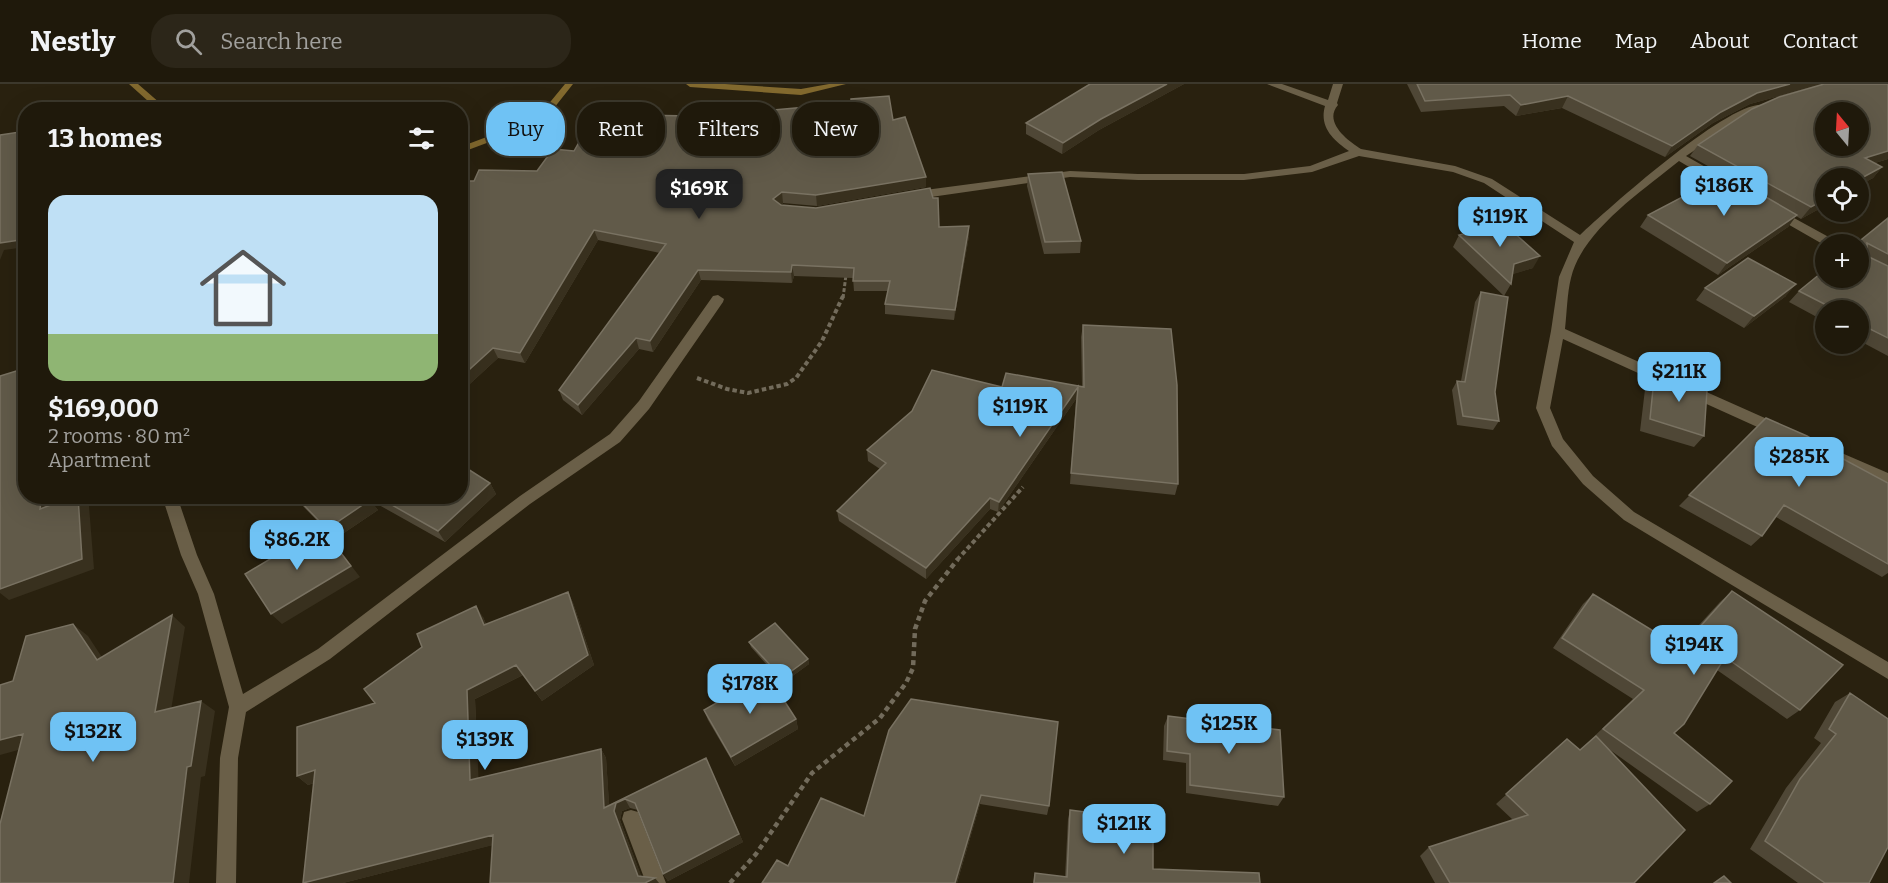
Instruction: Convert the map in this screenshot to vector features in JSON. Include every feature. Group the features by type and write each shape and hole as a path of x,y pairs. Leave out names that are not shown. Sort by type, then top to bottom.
{"street":[{"path":"1272,84 1333,105"},
{"path":"1338,84 1333,105 1329,111 1329,124 1345,144 1358,152 1455,169 1488,181 1581,241"},
{"path":"1766,104 1739,116 1678,156 1632,193 1581,241 1564,277 1558,331 1543,408 1557,442 1588,480 1629,516 1888,671"},
{"path":"898,198 1070,174 1138,177 1244,177 1312,169 1358,152"},
{"path":"1678,156 1815,234"},
{"path":"238,707 324,654 525,500 615,438 644,405 718,299"},
{"path":"1558,331 1792,437"},
{"path":"1824,451 1888,480"},
{"path":"172,504 189,555 206,594 238,707 229,758 226,883"},
{"path":"631,819 656,883"}],"path":[{"path":"669,369 727,389 748,393 787,384 796,378 822,340 842,301 847,270"},
{"path":"730,883 756,854 812,773 880,718 906,683 913,668 915,629 925,601 972,541 1023,487"}],"building":[{"path":"1090,84 1167,84 1101,119 1063,143 1026,123"},
{"path":"1417,84 1790,84 1757,93 1721,112 1672,146 1568,96 1521,105 1510,95 1425,101"},
{"path":"1824,84 1888,84 1888,151 1865,158 1882,167 1869,174 1869,168 1815,168 1815,205 1811,207 1698,145 1752,109 1779,97"},
{"path":"889,96 893,120 905,117 926,177 816,195 782,192 773,199 781,205 816,208 930,188 933,198 938,198 939,227 969,226 955,310 885,304 890,281 853,281 854,268 792,265 791,272 698,270 650,341 636,338 578,405 559,390 666,244 594,230 520,353 493,348 468,371 468,181 474,181 479,170 537,171 548,156 565,156 565,150 574,151 577,146 577,156 665,156 665,116 677,116 677,156 780,156 780,109 792,108 792,156 879,156 879,102 851,102 851,99"},
{"path":"18,132 18,240 0,243 0,135"},
{"path":"1062,172 1081,241 1045,242 1028,174"},
{"path":"1726,174 1797,215 1727,263 1648,215"},
{"path":"1888,218 1888,254 1869,244 1868,234"},
{"path":"1503,223 1540,256 1514,264 1511,284 1459,235"},
{"path":"1869,257 1888,266 1888,338 1869,328 1869,300 1817,300 1799,291 1815,278 1815,288 1869,288"},
{"path":"1748,258 1796,284 1754,316 1705,288"},
{"path":"1481,292 1508,297 1495,392 1499,421 1463,416 1457,381 1465,382"},
{"path":"1083,325 1171,329 1177,385 1178,484 1071,473 1078,387 999,502 990,498 926,568 837,511 886,463 867,450 912,411 932,370 1002,387 1006,373 1084,387"},
{"path":"1655,369 1707,390 1704,436 1650,419"},
{"path":"18,370 18,504 41,504 40,509 53,504 79,504 82,559 0,589 0,376"},
{"path":"1766,418 1807,436 1834,452 1832,453 1888,483 1888,564 1784,505 1762,536 1689,495"},
{"path":"468,469 490,483 468,503"},
{"path":"303,504 364,504 327,529"},
{"path":"390,504 467,504 438,531"},
{"path":"322,528 351,566 271,614 245,574"},
{"path":"1732,591 1843,665 1800,710 1725,657 1684,724 1674,733 1732,781 1710,804 1603,729 1644,690 1562,638 1593,594 1681,648"},
{"path":"568,592 588,655 535,691 516,665 467,690 470,780 601,749 604,808 706,758 739,834 663,874 635,803 625,799 616,803 614,811 638,876 655,878 645,883 490,883 493,835 303,883 315,770 297,776 297,727 375,703 364,689 422,647 417,634 476,606 484,625"},
{"path":"172,615 155,712 201,701 191,766 187,767 173,883 0,883 0,824 23,734 0,740 0,685 13,681 26,636 73,624 97,660"},
{"path":"775,623 808,659 782,678 749,642"},
{"path":"767,674 796,719 731,757 704,710"},
{"path":"1850,693 1888,719 1888,847 1869,883 1825,883 1765,841 1800,779 1836,734 1829,729"},
{"path":"911,699 1058,722 1049,806 981,795 955,883 762,883 777,860 788,866 821,798 864,816 889,730"},
{"path":"1168,716 1280,730 1284,797 1190,785 1190,754 1167,751"},
{"path":"1596,736 1685,830 1634,883 1450,883 1429,847 1528,815 1506,794 1567,739 1580,750"},
{"path":"1070,810 1153,821 1153,869 1259,873 1260,883 1034,883 1035,873 1067,877"},
{"path":"1724,876 1731,883 1714,883"}],"waterway":[{"path":"133,84 154,102"},
{"path":"468,147 540,120 569,84"},
{"path":"690,84 801,92 842,84"}]}
